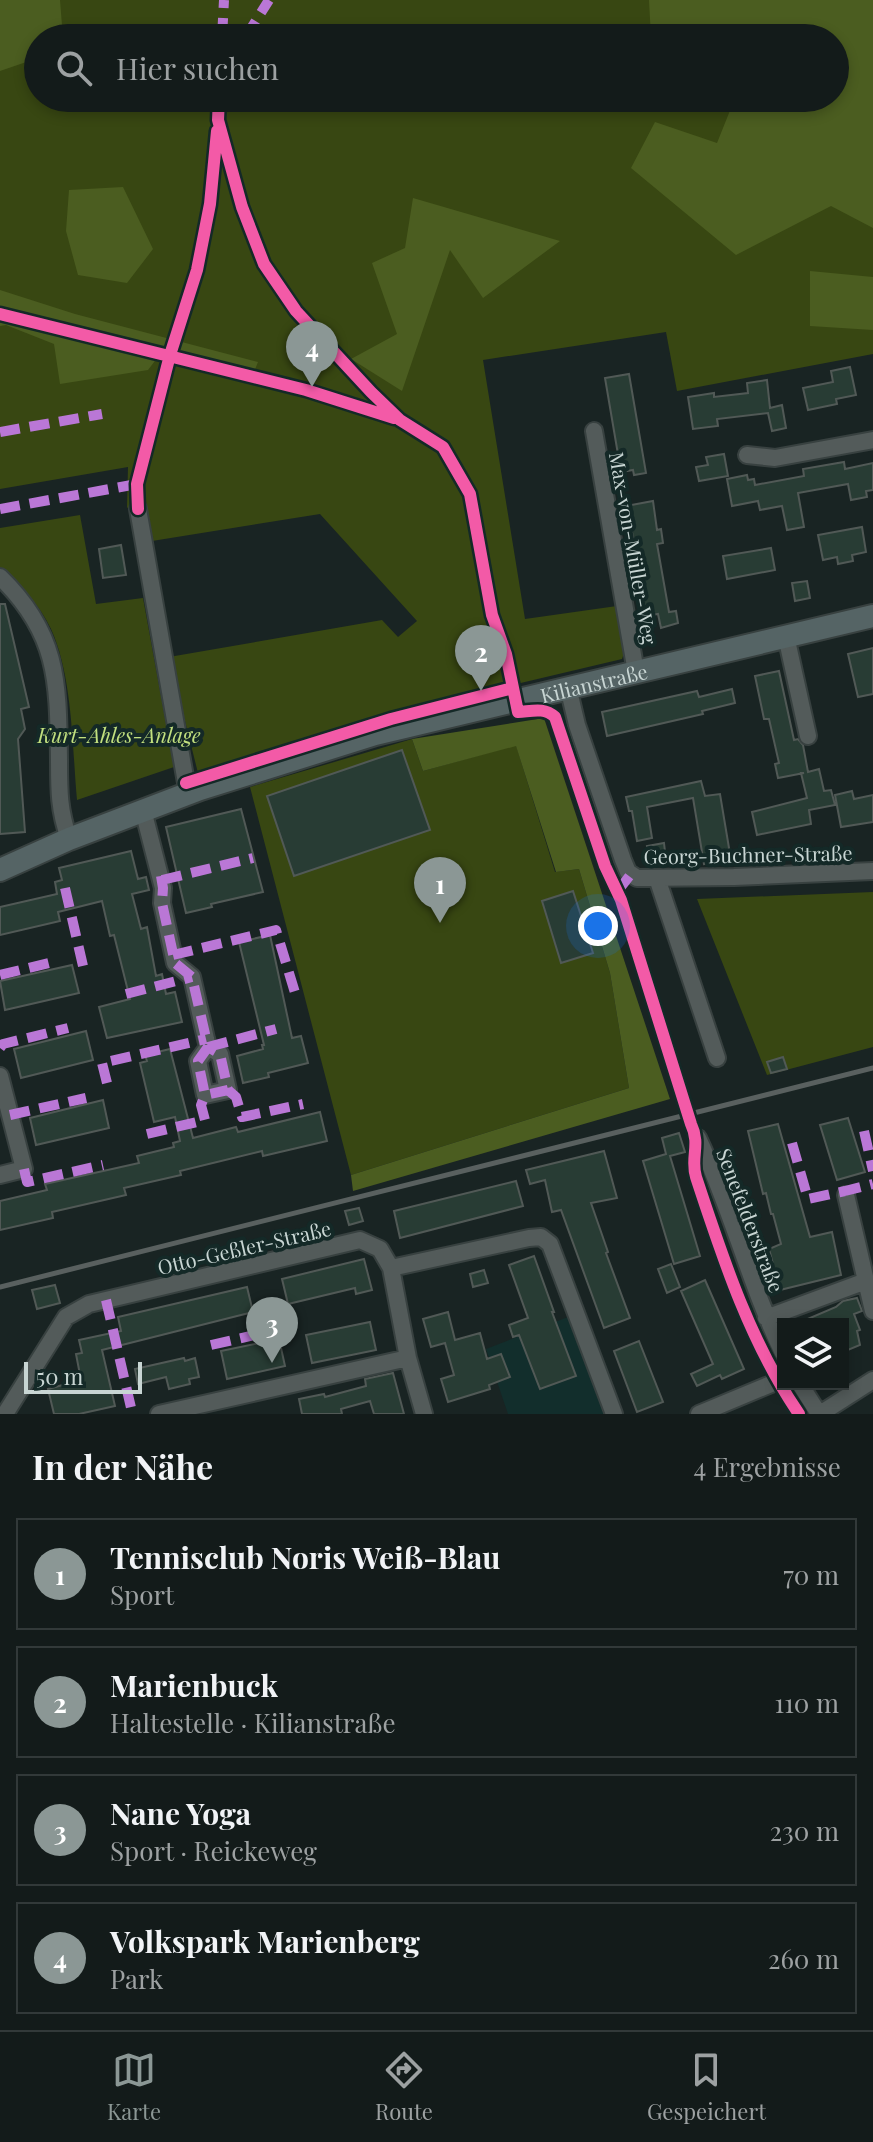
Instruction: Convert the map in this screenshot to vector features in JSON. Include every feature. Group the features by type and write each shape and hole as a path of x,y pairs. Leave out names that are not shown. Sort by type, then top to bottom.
{"main road":[{"name":"Kilianstraße","path":"0,870 143,810 375,734 873,616"}],"street":[{"name":"Max-von-Müller-Weg","path":"594,431 636,672"},
{"path":"747,455 775,458 873,440"},
{"path":"138,509 188,794"},
{"path":"0,577 13,589 45,636 53,663 58,690 60,812 69,839"},
{"path":"786,636 808,736"},
{"name":"Georg-Buchner-Straße","path":"568,687 582,738 628,872 637,878 873,871"},
{"path":"143,810 163,888 162,903 175,963 192,977 208,1047"},
{"path":"657,878 717,1058"},
{"path":"0,1076 24,1169 0,1175"},
{"name":"Senefelderstraße","path":"698,1138 718,1179 766,1318 777,1341"},
{"path":"846,1195 873,1311"},
{"path":"424,1414 408,1358 391,1268 541,1237 550,1244 614,1414"},
{"name":"Otto-Geßler-Straße","path":"18,1393 66,1317 89,1304 360,1240 380,1249 391,1268"},
{"name":"Senefelderstraße","path":"766,1318 866,1281"},
{"path":"159,1414 408,1358"},
{"path":"804,1390 819,1414 873,1380"},
{"path":"699,1414 777,1382"},
{"path":"0,1389 18,1393 5,1414"}],"shaded area":[{"path":"568,1317 604,1414 508,1414 486,1349"}],"green space":[{"path":"0,0 873,0 873,354 677,391 666,332 483,360 525,619 617,606 625,650 622,659 466,696 198,773 169,657 382,620 398,637 417,621 320,514 152,541 127,507 128,467 0,489"},
{"path":"0,0 60,0 62,24 24,24 24,63 0,71"},
{"path":"649,0 873,0 873,228 831,206 736,255 631,168 655,122 717,143 729,112 849,112 849,24 650,24"},
{"path":"123,187 153,249 127,283 78,275 66,231 69,190"},
{"path":"413,198 560,241 483,298 450,250 402,391 351,359 397,334 372,263 405,248"},
{"path":"810,271 873,277 873,330 810,326"},
{"path":"0,290 75,314 258,362 254,372 164,349 148,370 60,384 54,344 6,325 0,326"},
{"name":"Kurt-Ahles-Anlage","path":"80,515 96,604 143,598 174,767 77,800 64,669 51,629 41,612 0,567 0,528"},
{"path":"544,718 670,1099 353,1191 351,1175 629,1088 610,973 579,869 556,872 516,746 423,771 412,739"},
{"path":"412,739 423,771 516,745 555,872 579,869 610,973 629,1088 351,1175 250,787"},
{"path":"873,892 873,1047 767,1075 697,899"}],"building":[{"path":"850,367 856,395 836,399 837,404 808,410 803,388 833,382 831,371"},
{"path":"629,374 646,473 634,475 633,470 621,472 605,378"},
{"path":"767,380 770,408 782,405 786,428 772,431 768,413 717,419 718,426 693,429 688,397 748,393 747,383"},
{"path":"724,454 728,476 699,481 696,467 708,465 706,457"},
{"path":"844,462 845,469 873,463 873,490 866,491 867,497 851,500 848,484 798,493 804,527 787,530 782,506 760,510 758,501 732,506 727,479 747,475 748,480 754,479 755,485 804,476 803,469"},
{"path":"653,501 657,530 661,529 663,543 657,544 669,612 676,611 678,623 661,628 658,614 646,616 626,506"},
{"path":"862,527 866,552 852,555 853,561 838,564 837,557 823,560 818,535"},
{"path":"121,545 126,575 103,578 99,549"},
{"path":"771,548 775,570 727,579 723,556"},
{"path":"807,581 810,598 795,601 792,583"},
{"path":"0,604 5,604 29,707 21,709 25,729 18,739 25,832 0,834"},
{"path":"873,648 873,694 858,697 848,654"},
{"path":"779,671 794,740 798,739 803,745 808,772 819,769 824,791 831,790 835,805 809,810 811,824 757,835 752,812 807,798 801,774 778,778 775,764 779,763 769,719 764,719 755,676"},
{"path":"732,689 735,703 702,711 703,714 607,736 602,712 697,691 699,697"},
{"path":"402,750 430,830 294,876 267,796"},
{"path":"701,781 705,796 720,794 730,854 717,856 718,862 704,864 693,798 647,807 652,838 637,841 632,811 629,811 626,797"},
{"path":"852,791 854,799 873,795 873,822 841,827 835,795"},
{"path":"241,809 263,892 186,913 166,827"},
{"path":"664,843 666,860 650,862 647,846"},
{"path":"131,851 138,879 146,877 149,890 132,894 141,929 147,927 156,976 162,974 166,994 175,992 182,1022 107,1038 99,1007 130,999 102,901 58,912 60,921 0,935 0,907 57,894 55,882 62,880 59,868"},
{"path":"573,891 593,953 561,963 542,901"},
{"path":"270,935 292,1038 301,1036 308,1063 243,1083 237,1056 263,1049 264,1045 239,942"},
{"path":"72,965 79,993 5,1010 0,981"},
{"path":"86,1031 93,1060 21,1078 14,1049"},
{"path":"170,1049 193,1138 236,1127 238,1132 320,1112 327,1141 263,1156 262,1151 180,1171 181,1175 124,1188 126,1195 52,1212 53,1218 0,1230 0,1201 47,1190 45,1184 139,1163 137,1156 174,1147 173,1143 180,1141 175,1117 154,1122 140,1063 147,1061 145,1055"},
{"path":"783,1057 787,1069 771,1073 767,1062"},
{"path":"103,1100 109,1128 36,1145 30,1118"},
{"path":"848,1118 865,1172 837,1180 820,1125"},
{"path":"778,1124 810,1237 832,1232 841,1275 780,1290 769,1249 781,1244 766,1193 763,1194 748,1131"},
{"path":"679,1133 685,1152 670,1156 700,1256 674,1264 643,1161 666,1154 662,1138"},
{"path":"604,1151 617,1198 591,1203 630,1318 604,1328 561,1210 552,1212 545,1180 530,1184 526,1170"},
{"path":"516,1181 523,1206 400,1238 394,1211"},
{"path":"359,1208 363,1221 349,1225 345,1211"},
{"path":"534,1256 576,1376 540,1389 519,1335 513,1337 509,1325 528,1318 509,1265"},
{"path":"364,1259 372,1290 356,1294 355,1288 288,1304 282,1279"},
{"path":"671,1264 680,1287 667,1293 658,1269"},
{"path":"484,1270 488,1283 473,1287 470,1274"},
{"path":"705,1280 744,1369 722,1379 720,1375 697,1386 691,1374 713,1364 681,1291"},
{"path":"55,1285 60,1303 37,1309 32,1290"},
{"path":"247,1287 253,1312 102,1350 115,1406 79,1414 54,1414 48,1389 81,1380 76,1354 82,1353 79,1340 121,1331 118,1317"},
{"path":"857,1298 862,1311 854,1314 860,1330 857,1331 860,1345 849,1350 849,1318 810,1318 843,1301"},
{"path":"448,1312 455,1340 480,1333 487,1359 501,1354 510,1377 489,1385 490,1389 448,1402 441,1379 454,1375 445,1343 431,1347 423,1319"},
{"path":"370,1322 376,1350 312,1363 306,1335"},
{"path":"279,1339 285,1366 227,1379 221,1351"},
{"path":"639,1341 663,1402 637,1412 614,1351"},
{"path":"184,1358 185,1361 195,1358 199,1377 189,1379 190,1384 169,1389 166,1377 138,1384 135,1369"},
{"path":"393,1373 404,1414 374,1414 370,1401 341,1409 342,1414 302,1414 299,1399 324,1394 325,1397 366,1386 365,1379"}],"railway":[{"path":"0,1287 873,1068"}],"marked path":[{"path":"223,24 224,0"},
{"path":"254,24 269,0"},
{"path":"0,432 102,414"},
{"path":"0,509 137,484"},
{"path":"162,880 253,858"},
{"path":"617,892 631,874"},
{"path":"161,876 162,903 175,963 192,977 208,1047 198,1061 205,1095 228,1090 220,1054 208,1047"},
{"path":"65,888 83,966"},
{"path":"173,955 276,930 296,996"},
{"path":"0,975 53,962"},
{"path":"126,994 192,977"},
{"path":"0,1048 3,1044 68,1028"},
{"path":"208,1047 276,1029"},
{"path":"107,1083 102,1063 206,1039"},
{"path":"228,1090 236,1097 242,1117 303,1104"},
{"path":"147,1134 205,1120 201,1105 205,1095"},
{"path":"10,1115 86,1098"},
{"path":"864,1131 873,1171"},
{"path":"792,1143 808,1199 845,1191"},
{"path":"24,1169 27,1182 103,1165"},
{"path":"846,1195 845,1191 873,1184"},
{"path":"743,1200 765,1268"},
{"path":"106,1300 132,1412"},
{"path":"211,1345 259,1334 255,1317 262,1315"}],"cycle path":[{"path":"218,112 242,207 264,264 296,311 371,392 400,420 443,447 470,494 492,615 506,654 518,712 542,711 555,717 605,866 621,900 694,1132 694,1170 717,1238 752,1329 799,1414"},
{"path":"138,509 137,484 170,355 197,270 210,204 217,131"},
{"path":"0,314 306,390 394,418"},
{"path":"186,783 391,719 513,688"}],"place":[{"name":"Volkspark Marienberg","path":"312,387"},
{"name":"Marienbuck","path":"481,691"},
{"name":"Tennisclub Noris Weiß-Blau","path":"440,923"},
{"name":"Nane Yoga","path":"272,1363"}]}
